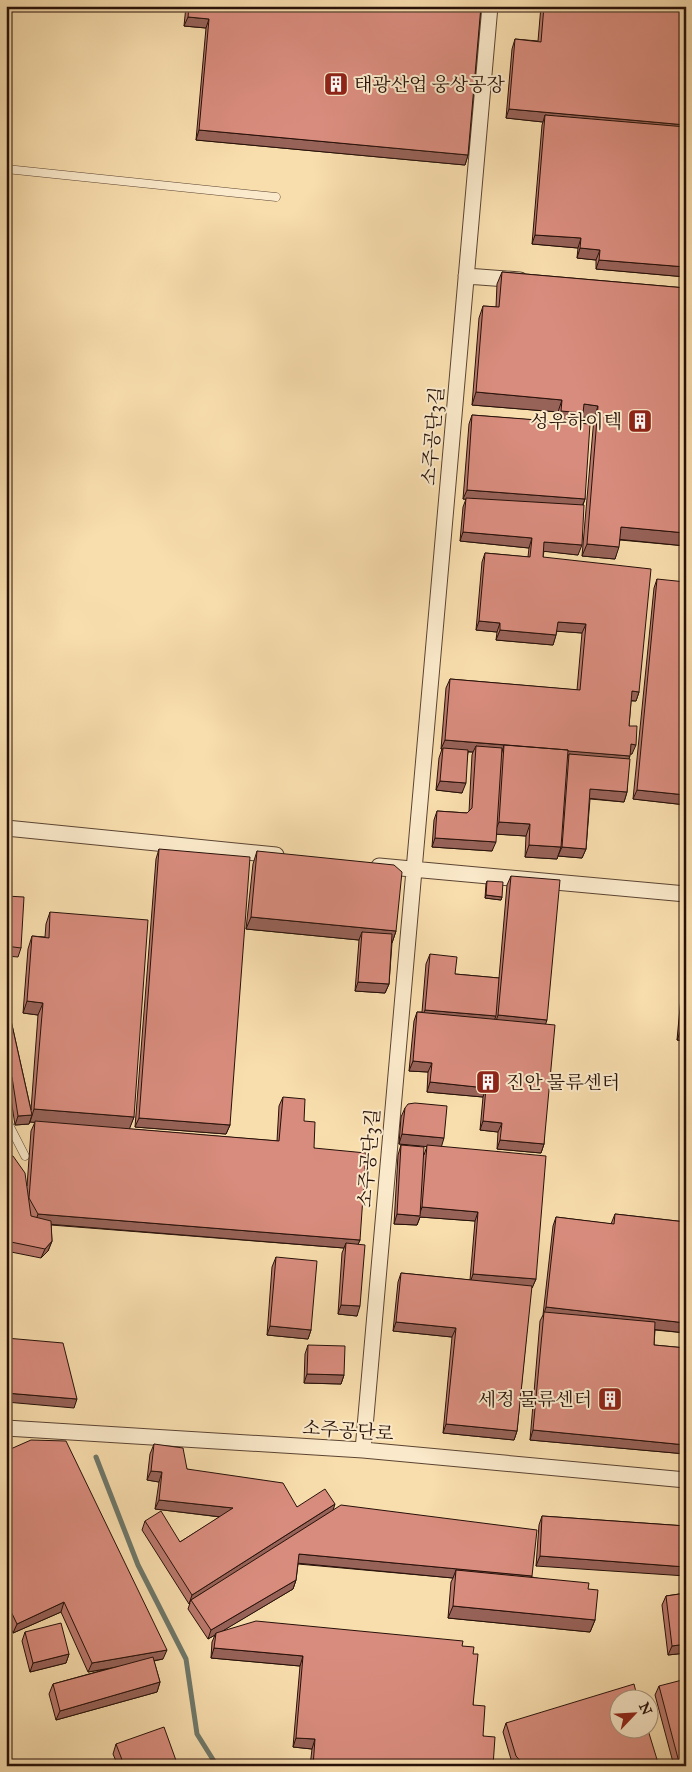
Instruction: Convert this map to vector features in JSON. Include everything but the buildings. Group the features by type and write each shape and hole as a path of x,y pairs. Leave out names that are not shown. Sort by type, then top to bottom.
{"street":[{"name":"소주공단3길","path":"363,1450 490,6"},
{"path":"466,276 533,281"},
{"path":"6,828 294,857"},
{"path":"364,864 686,894"},
{"name":"소주공단로","path":"6,1428 363,1450 686,1480"}],"lane":[{"path":"6,169 276,197"},
{"path":"6,1119 25,1156"}],"waterway":[{"path":"96,1457 138,1565 186,1659 197,1734 217,1766"}],"place":[{"name":"태광산업 웅상공장","path":"336,84"},
{"name":"성우하이텍","path":"640,421"},
{"name":"진안 물류센터","path":"488,1082"},
{"name":"세정 물류센터","path":"610,1399"}]}
